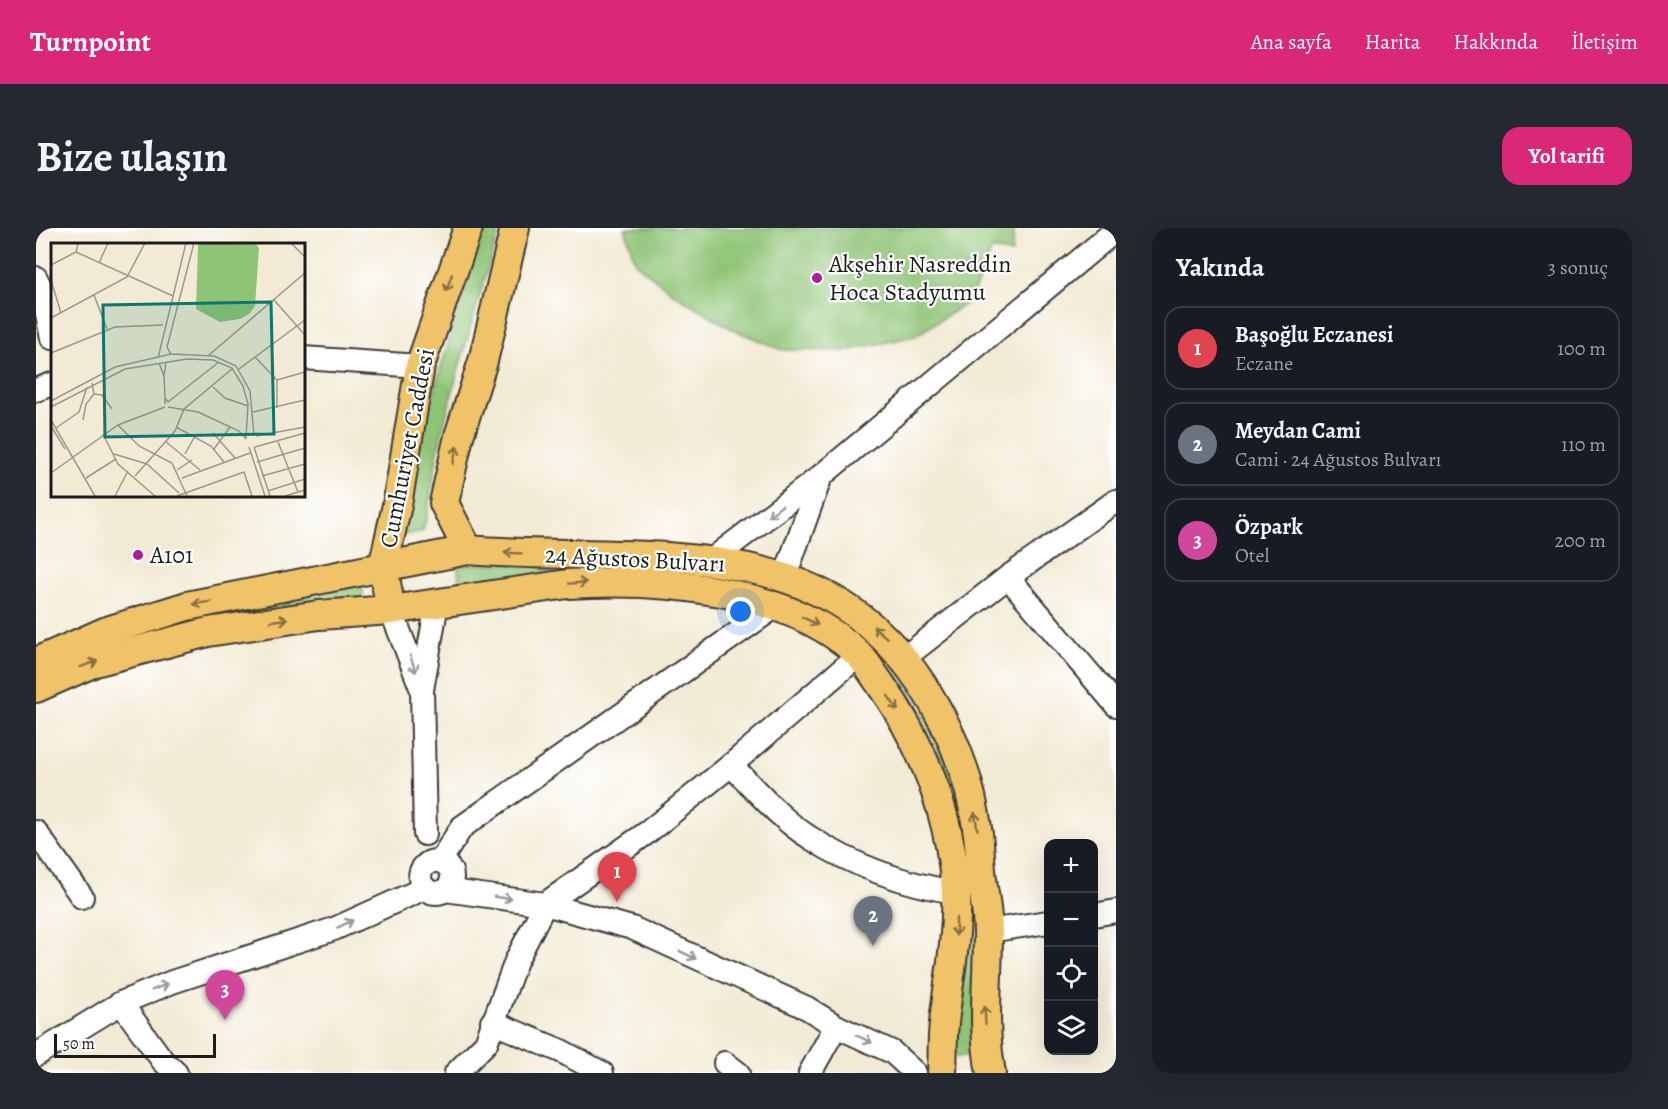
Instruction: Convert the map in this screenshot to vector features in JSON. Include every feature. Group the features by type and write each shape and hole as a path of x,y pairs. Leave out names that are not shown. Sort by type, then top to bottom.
{"main road":[{"name":"Cumhuriyet Caddesi","path":"383,567 397,506 420,366 468,228"},
{"name":"Cumhuriyet Caddesi","path":"462,540 444,503 459,436 483,361 515,228"},
{"path":"437,603 444,503"},
{"name":"24 Ağustos Bulvarı","path":"36,662 107,631 187,606 440,556 462,540 517,554 553,552 640,555 711,561 784,579 835,600 885,636 904,658 935,703 950,734 972,796 988,931 984,1004 986,1047 991,1073"},
{"path":"36,688 95,662 208,632 318,615 391,610 383,567"},
{"name":"24 Ağustos Bulvarı","path":"391,610 594,582 682,588 738,596 776,606 836,636 859,655 898,709 926,762 944,816 956,892 957,932 944,1024 942,1073"}],"street":[{"path":"711,561 821,476 1116,230"},
{"path":"36,279 42,290 51,333"},
{"path":"304,358 420,366"},
{"path":"36,390 51,384"},
{"path":"784,579 821,476"},
{"path":"904,658 1008,577 1116,501"},
{"path":"1008,577 1116,705"},
{"path":"433,877 425,834 422,690 431,650 437,603"},
{"path":"36,1055 121,1003 172,982 334,929 433,877 462,827 776,606"},
{"path":"391,610 422,690"},
{"path":"456,1073 486,1043 516,961 545,904 648,832 731,765 859,655"},
{"path":"731,765 808,837 845,857 926,888 956,892"},
{"path":"36,832 82,897"},
{"path":"433,877 632,928 807,1008 836,1026 892,1052 915,1073"},
{"path":"1098,914 1116,910"},
{"path":"988,931 1044,923"},
{"path":"121,1003 163,1060 176,1073"},
{"path":"492,1022 561,1051 602,1073"},
{"path":"810,1073 836,1026"}],"green space":[{"path":"483,228 500,228 439,444 423,531 405,535 400,532 408,485 427,413"},
{"name":"Akşehir Nasreddin Hoca Stadyumu","path":"625,228 1014,228 1012,254 992,249 970,301 915,336 845,351 782,350 732,329 674,294 635,263"},
{"path":"527,562 691,567 818,601 894,658 958,775 975,890 975,1054 958,1057 954,1050 968,939 964,830 952,783 932,735 905,684 882,655 864,638 797,600 745,582 577,567 459,591 458,565"},
{"path":"362,580 363,599 36,670 120,634"}],"place":[{"name":"Akşehir Nasreddin Hoca Stadyumu","path":"817,278"},
{"name":"A101","path":"138,555"},
{"name":"Başoğlu Eczanesi","path":"617,902"},
{"name":"Meydan Cami","path":"873,946"},
{"name":"Özpark","path":"225,1020"}]}
